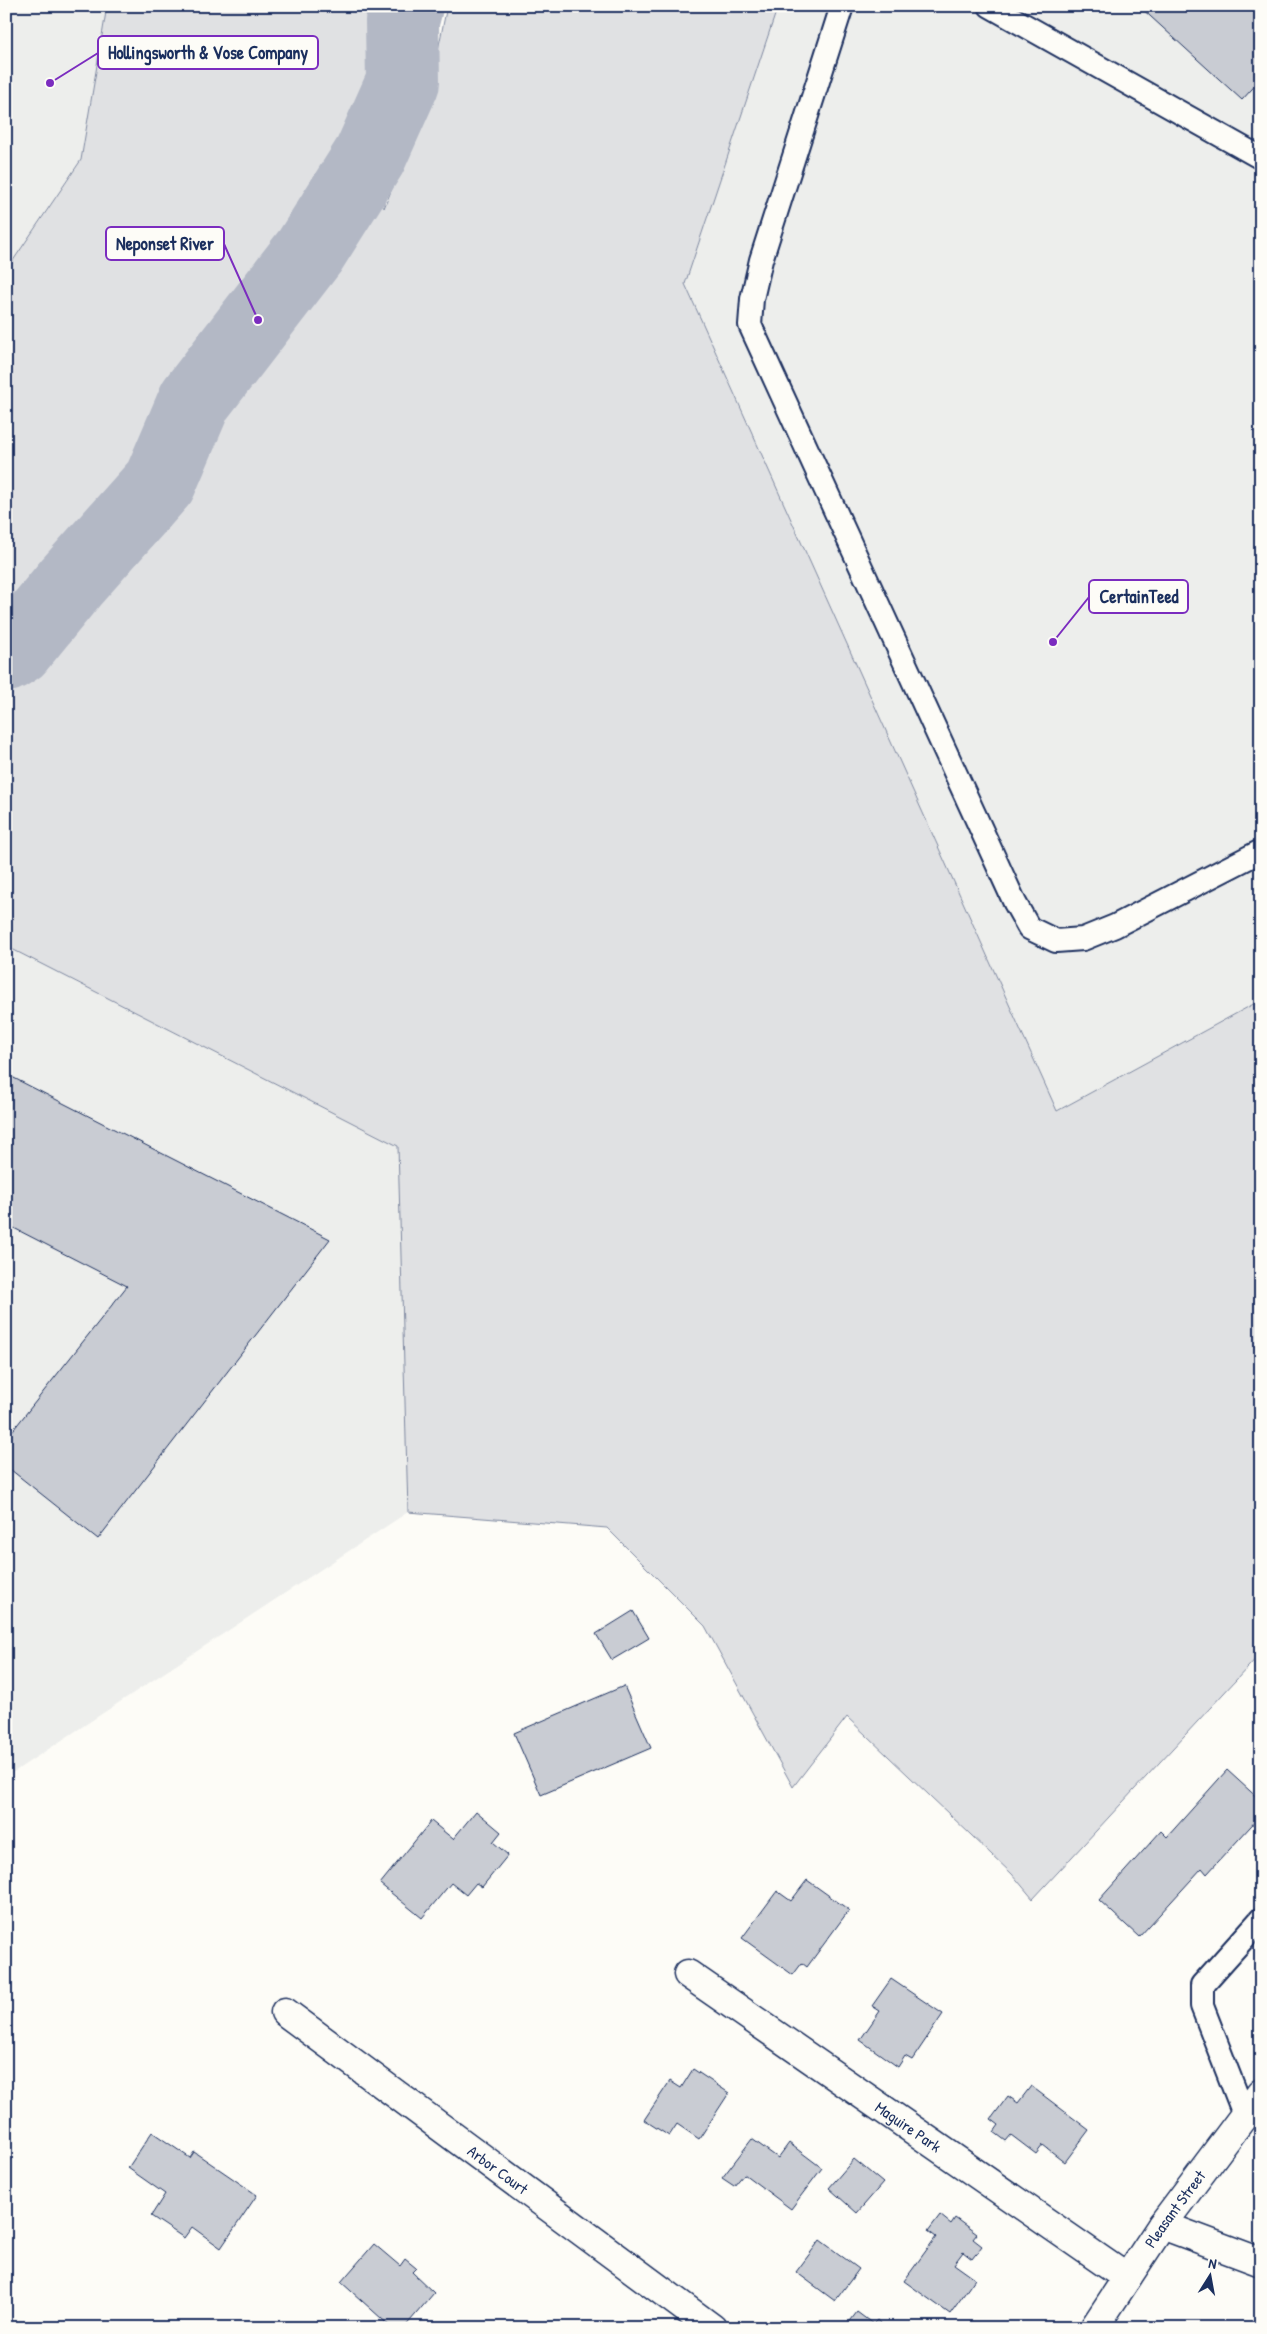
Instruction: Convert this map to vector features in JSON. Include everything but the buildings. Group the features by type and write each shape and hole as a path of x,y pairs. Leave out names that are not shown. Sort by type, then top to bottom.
{"street":[{"name":"Maguire Park","path":"688,1974 1127,2278"},
{"name":"Arbor Court","path":"285,2012 712,2328"},
{"name":"Pleasant Street","path":"1094,2328 1162,2225 1252,2104"},
{"path":"1162,2225 1261,2262"}],"lane":[{"path":"842,6 761,260 752,299 750,325 1015,904 1029,928 1056,941 1083,939 1115,926 1261,851"},
{"path":"990,6 1261,158"},
{"path":"1252,2104 1202,2006 1202,1985 1261,1919"}],"shaded area":[{"path":"6,6 107,6 81,160 6,271"},
{"path":"107,6 382,6 386,30 384,208 427,104 447,6 778,6 685,284 1057,1111 1261,1000 1261,1653 1033,1899 1012,1874 847,1717 793,1787 705,1626 607,1528 408,1512 398,1146 6,946 6,271 81,160"},
{"path":"778,6 1261,6 1261,1000 1057,1111 685,284"},
{"path":"6,946 399,1146 408,1512 6,1777"}],"waterway":[{"path":"6,655 17,648 71,582 160,482 195,400 310,251 370,156 403,82 402,21 406,6"}],"place":[{"name":"Hollingsworth & Vose Company","path":"50,83"},
{"name":"Neponset River","path":"258,320"},
{"name":"CertainTeed","path":"1053,642"}]}
